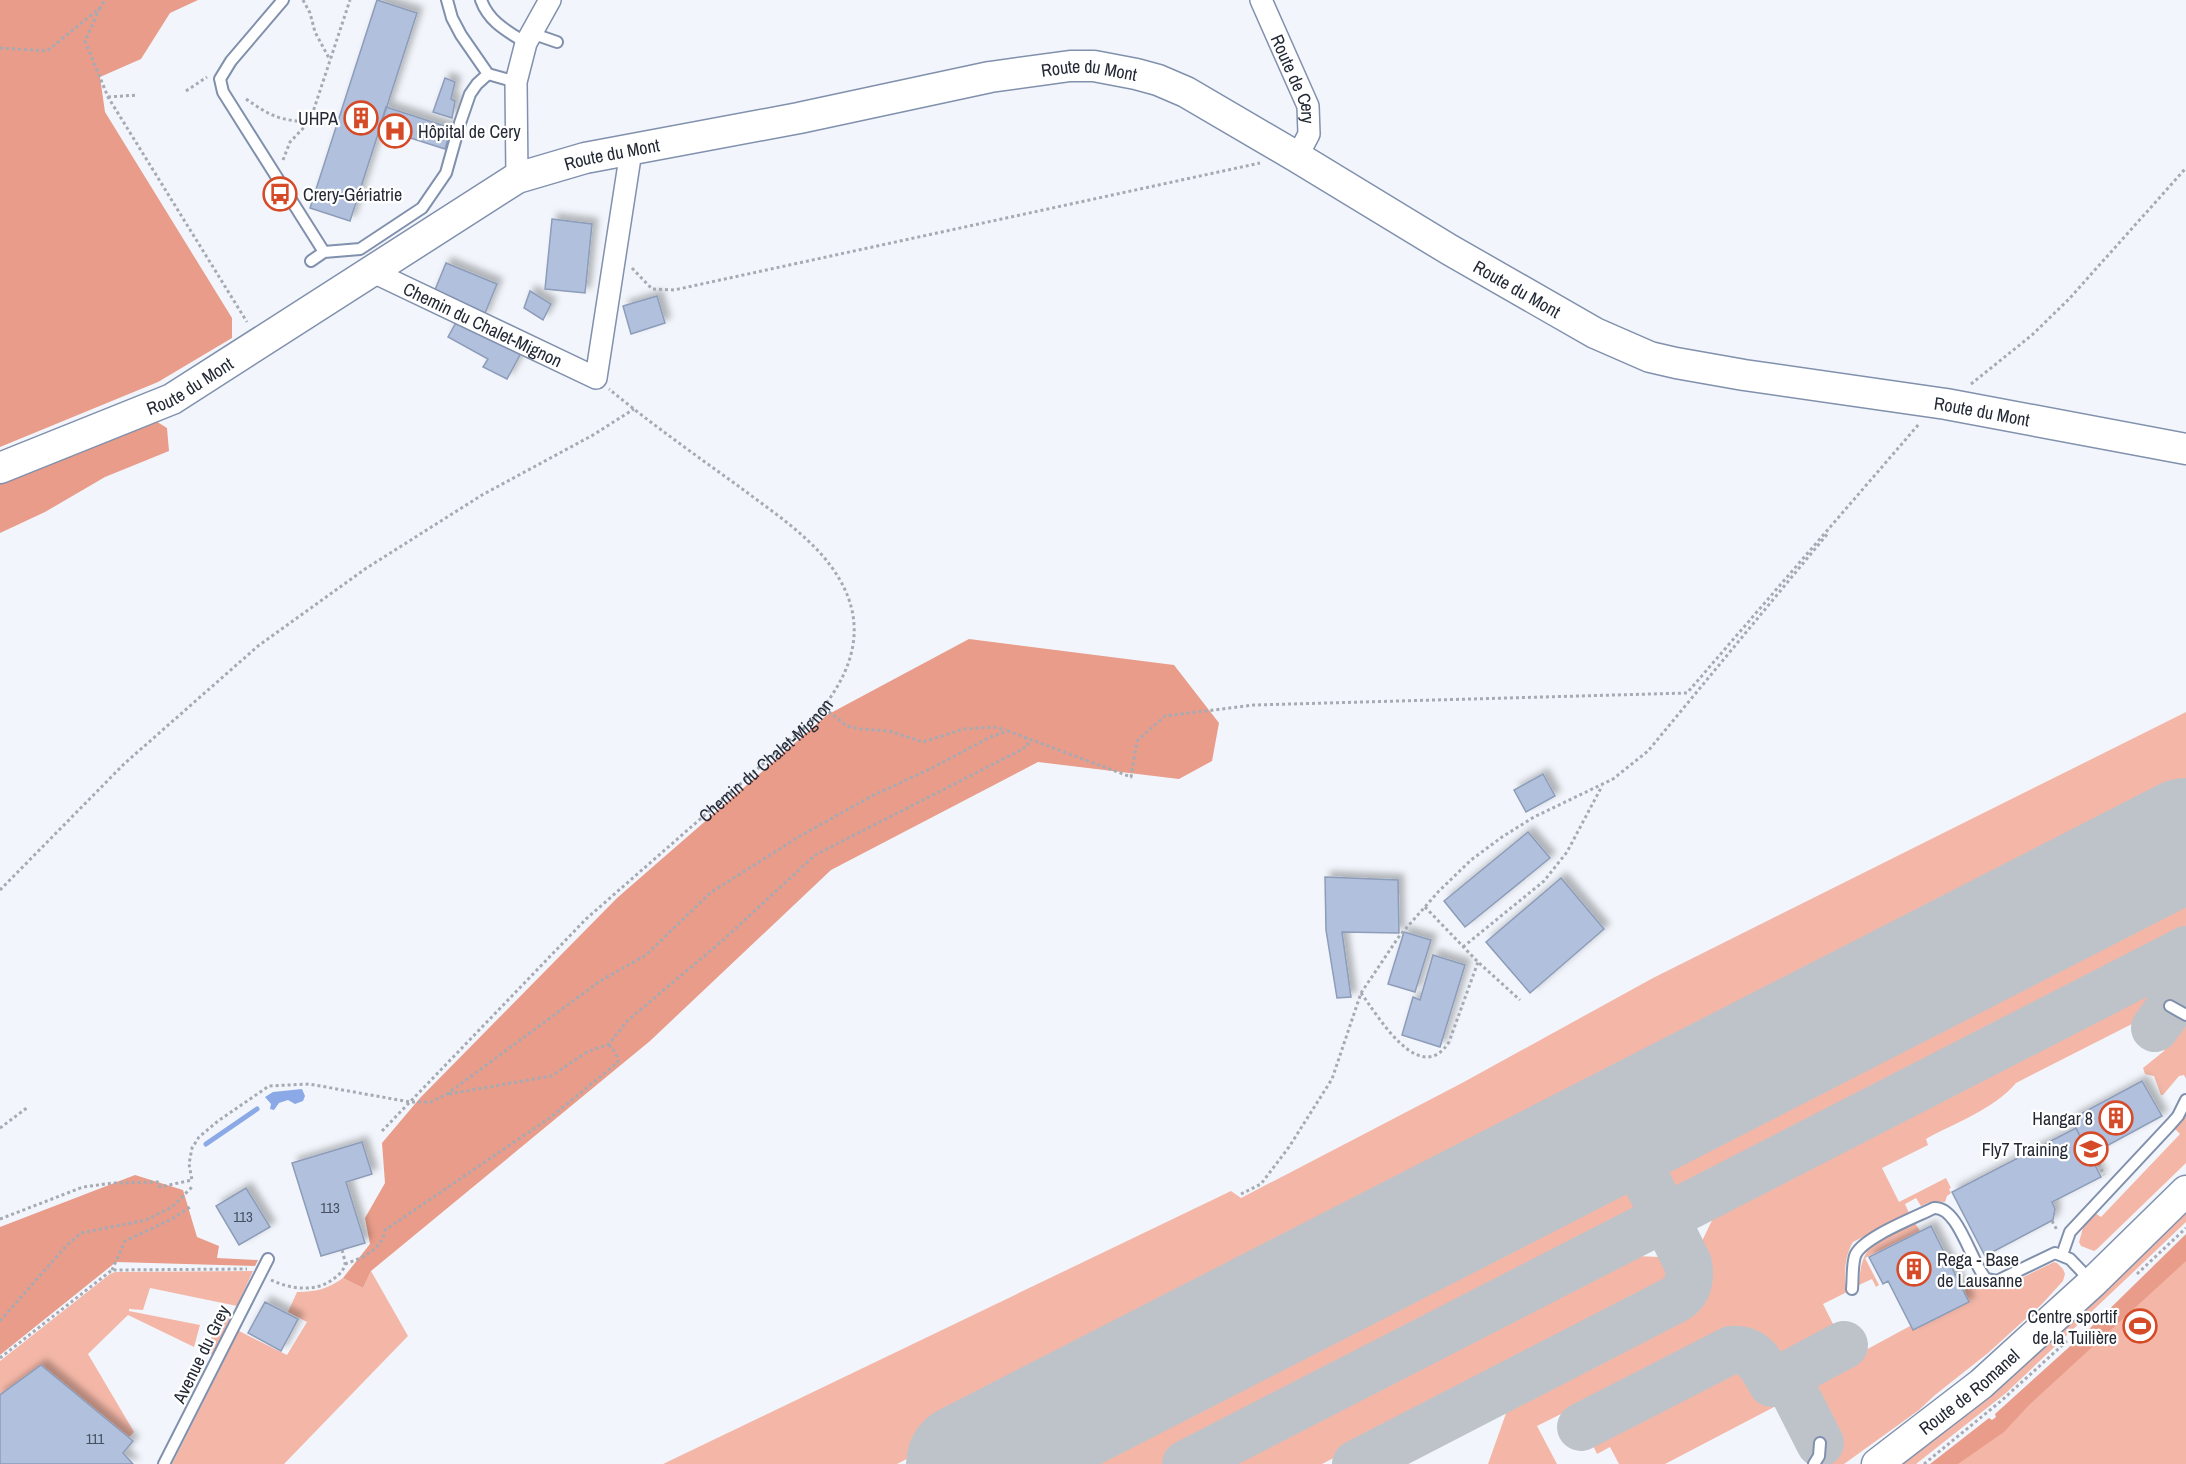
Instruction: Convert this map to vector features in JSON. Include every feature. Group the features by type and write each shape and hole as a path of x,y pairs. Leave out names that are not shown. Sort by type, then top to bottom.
{"main road":[{"name":"Route du Mont","path":"0,468 172,399 517,178 585,158 799,118 990,77 1070,66 1117,70 1158,80 1211,105 1450,250 1595,333 1634,351 1676,363 1935,411 2186,449"},
{"name":"Route de Romanel","path":"1876,1464 1981,1384 2092,1283 2186,1191"}],"street":[{"path":"517,178 516,82 528,38 550,0"},
{"name":"Route de Cery","path":"1261,0 1308,106 1309,134 1294,155"},
{"path":"596,378 631,151"},
{"name":"Chemin du Chalet-Mignon","path":"371,272 596,378"}],"lane":[{"path":"283,0 231,61 220,79 223,92 324,252"},
{"path":"447,0 452,18 461,35 488,74 516,82"},
{"path":"482,0 485,11 494,22 528,38 557,42"},
{"path":"311,261 324,252 360,249 422,208 446,172 470,94 488,74"},
{"path":"2170,1006 2186,1015"},
{"path":"2062,1255 2070,1232 2171,1124 2186,1100"},
{"path":"1852,1289 1854,1263 1858,1250 1870,1240 1934,1208 1940,1208 1951,1215 1982,1274 1991,1281 2003,1278 2055,1253 2070,1259 2092,1283"},
{"name":"Avenue du Grey","path":"164,1464 268,1258"},
{"path":"1814,1464 1819,1456 1820,1443"}],"path":[{"path":"105,0 85,41 108,97 251,329"},
{"path":"303,0 310,13 315,32 330,60"},
{"path":"276,177 290,142 310,121 350,0"},
{"path":"0,48 47,51 100,8"},
{"path":"220,79 226,87 281,120 310,121"},
{"path":"108,97 138,95"},
{"path":"618,236 632,269 652,289 674,290 1294,155"},
{"path":"824,708 847,726 889,731 923,742 964,729 994,727 1131,777 1137,741 1165,716 1254,705 1687,693 1935,411 2032,335 2062,307 2186,168"},
{"name":"Chemin du Chalet-Mignon","path":"382,1131 586,919 811,722 824,708 847,671 854,642 851,607 836,574 822,555 784,520 634,409 596,378"},
{"path":"0,890 124,764 258,646 365,569 482,495 593,435 634,409"},
{"path":"1240,1194 1261,1184 1289,1147 1332,1079 1361,993 1401,935 1438,892 1464,867 1502,837 1534,817 1603,784 1639,759 1935,411"},
{"path":"0,1219 52,1198 99,1184 159,1182 160,1187 192,1180 189,1164 192,1148 200,1137 226,1115 270,1086 309,1084 411,1102 431,1102 447,1094 518,1044 600,981 646,955 710,892 800,836 872,796 990,737 1008,731"},
{"path":"447,1094 551,1076 587,1052 609,1044 627,1021 722,940 815,855 1019,751 1028,745 1026,738"},
{"path":"1463,947 1544,881 1567,852 1603,784"},
{"path":"1425,907 1478,962 1520,1000"},
{"path":"1361,993 1398,1042 1414,1055 1431,1057 1444,1050 1449,1042 1478,962"},
{"path":"345,1264 360,1259 376,1248 384,1239 385,1230 551,1117 618,1062 616,1053 609,1044"},
{"path":"0,1128 28,1107"},
{"path":"2093,1153 2104,1176"},
{"path":"0,1321 67,1245 81,1233 146,1220 172,1207 192,1187"},
{"path":"0,1358 112,1270 125,1241 172,1219 190,1207"},
{"path":"2052,1221 2055,1226"},
{"path":"272,1280 292,1287 311,1288 335,1278 345,1264 342,1250"},
{"path":"112,1270 248,1269"}],"shaded area":[{"path":"0,0 198,0 170,13 141,59 100,77 105,112 232,318 232,338 158,382 0,447"},
{"path":"151,418 167,428 169,451 105,477 45,512 0,533 0,481"},
{"path":"969,639 1174,665 1219,723 1212,761 1179,779 1038,762 831,870 650,1041 371,1271 363,1288 343,1278 370,1244 365,1218 385,1183 382,1143 420,1098 617,898 827,715"},
{"path":"2186,712 2186,802 897,1464 663,1464 1231,1191 1241,1198 1462,1083 1653,978"},
{"path":"2186,874 2186,939 1699,1190 1685,1192 1674,1190 1658,1176 1657,1155 1662,1144 1672,1135"},
{"path":"2158,979 2162,980 2159,981 2162,985 2132,1024 2016,1083 1996,1101 1974,1115 1926,1139 1928,1145 1882,1168 1899,1202 1946,1178 1951,1193 1945,1202 1933,1201 1921,1206 1916,1198 1905,1204 1909,1213 1853,1242 1846,1266 1847,1292 1823,1304 1841,1340 1773,1373 1758,1353 1749,1346 1733,1344 1722,1347 1578,1421 1571,1409 1537,1426 1557,1464 1488,1464 1512,1401 1688,1311 1695,1304 1705,1287 1708,1270 1702,1241 1724,1200 2143,984"},
{"path":"2178,1022 2186,1023 2186,1079 2184,1075 2179,1076 2161,1095 2154,1076 2145,1074 2143,1068 2164,1051"},
{"path":"2186,1114 2186,1163 2097,1249 2094,1251 2081,1246 2079,1242 2083,1228 2095,1213 2101,1217 2180,1134 2175,1129"},
{"path":"1604,1173 1625,1179 1632,1185 1636,1194 1635,1212 1630,1221 1621,1229 1162,1464 1035,1464"},
{"path":"135,1175 183,1190 197,1237 219,1246 217,1258 258,1260 255,1266 116,1262 0,1355 0,1227"},
{"path":"2186,1208 2186,1222 2006,1393 1916,1464 1898,1464"},
{"path":"1915,1223 1920,1231 1865,1258 1879,1285 1876,1287 1872,1279 1859,1285 1861,1270 1864,1259 1868,1250 1882,1239"},
{"path":"2186,1234 2186,1261 2029,1405 2004,1432 1958,1464 1930,1464 1989,1418 1992,1420 1996,1417 1995,1414 2087,1331"},
{"name":"Centre sportif de la Tuilière","path":"2186,1236 2186,1464 1931,1464 2001,1416"},
{"path":"1615,1255 1659,1257 1667,1260 1672,1271 1670,1285 1322,1464 1208,1464"},
{"path":"2054,1262 2063,1269 2065,1274 2063,1281 2042,1304 1988,1353 1919,1410 1844,1464 1820,1464 1826,1452 1825,1439 1802,1393 1801,1383 1809,1369 1846,1349 1851,1358 1910,1326 1913,1330 1969,1302 1964,1290 1978,1283 1986,1289 1999,1289"},
{"path":"253,1271 237,1306 150,1288 143,1310 129,1309 129,1311 200,1325 194,1347 128,1315 88,1354 134,1432 129,1437 41,1365 0,1395 0,1361 110,1274 115,1272"},
{"path":"371,1271 408,1336 284,1464 172,1464 239,1331 287,1355 307,1322 288,1312 297,1292 321,1289 343,1278 363,1288"},
{"path":"218,1315 230,1318 213,1355 207,1353"},
{"path":"1733,1358 1748,1361 1753,1366 1776,1406 1665,1464 1619,1464 1610,1447 1597,1454 1589,1437 1593,1428"}],"water":[{"path":"302,1089 305,1096 303,1101 295,1104 288,1100 279,1103 274,1110 270,1109 271,1104 265,1097 273,1092"}],"building":[{"name":"UHPA","path":"377,0 417,13 350,221 310,208"},
{"path":"445,78 455,82 451,99 455,101 452,118 433,112"},
{"path":"386,107 451,128 445,149 379,128"},
{"path":"552,219 592,224 585,293 545,289"},
{"path":"446,263 497,284 483,318 432,297"},
{"path":"530,291 551,304 543,320 524,308"},
{"path":"657,296 665,323 631,334 623,306"},
{"path":"458,319 521,353 507,379 483,367 488,359 448,337"},
{"path":"1543,774 1555,796 1526,812 1514,790"},
{"path":"1528,832 1550,858 1465,927 1444,901"},
{"path":"1325,877 1398,880 1399,933 1342,932 1351,997 1337,998 1326,930"},
{"path":"1561,878 1604,929 1530,993 1486,942"},
{"path":"1404,932 1431,940 1415,992 1388,984"},
{"path":"1433,955 1465,965 1440,1047 1402,1035 1413,997 1420,1000"},
{"name":"Hangar 8","path":"2142,1081 2162,1116 2090,1155 2071,1119"},
{"path":"2076,1128 2101,1177 2052,1202 2055,1209 2053,1220 1985,1256 1952,1192"},
{"path":"362,1142 372,1174 346,1182 365,1243 321,1256 292,1163"},
{"path":"246,1188 270,1227 239,1245 216,1206"},
{"name":"Rega - Base de Lausanne","path":"1931,1226 1969,1302 1913,1330 1888,1281 1883,1284 1869,1257"},
{"path":"265,1302 298,1319 281,1351 248,1333"},
{"path":"41,1365 133,1441 123,1453 133,1464 0,1464 0,1395"}],"waterway":[{"path":"206,1144 257,1109"}],"taxiway":[{"path":"2157,853 2172,849 2186,850"},
{"path":"1186,1464 2186,950"},
{"path":"2155,1028 2175,1000 2186,978"},
{"path":"1356,1464 1676,1299 1683,1292 1689,1280 1688,1264 1640,1167 1639,1156 1640,1139 1643,1132 1652,1118 1667,1105"},
{"path":"1572,1154 1609,1148 1624,1154 1640,1167"},
{"path":"1820,1443 1786,1376 1844,1345"},
{"path":"1581,1427 1731,1350 1746,1352 1756,1359 1772,1383 1786,1376"}],"runway":[{"path":"967,1464 2186,839"}],"place":[{"name":"UHPA","path":"361,118"},
{"name":"Hôpital de Cery","path":"395,131"},
{"name":"Crery-Gériatrie","path":"280,194"},
{"name":"Hangar 8","path":"2116,1118"},
{"name":"Fly7 Training","path":"2091,1149"},
{"name":"Rega - Base de Lausanne","path":"1914,1269"},
{"name":"Centre sportif de la Tuilière","path":"2140,1326"}]}
